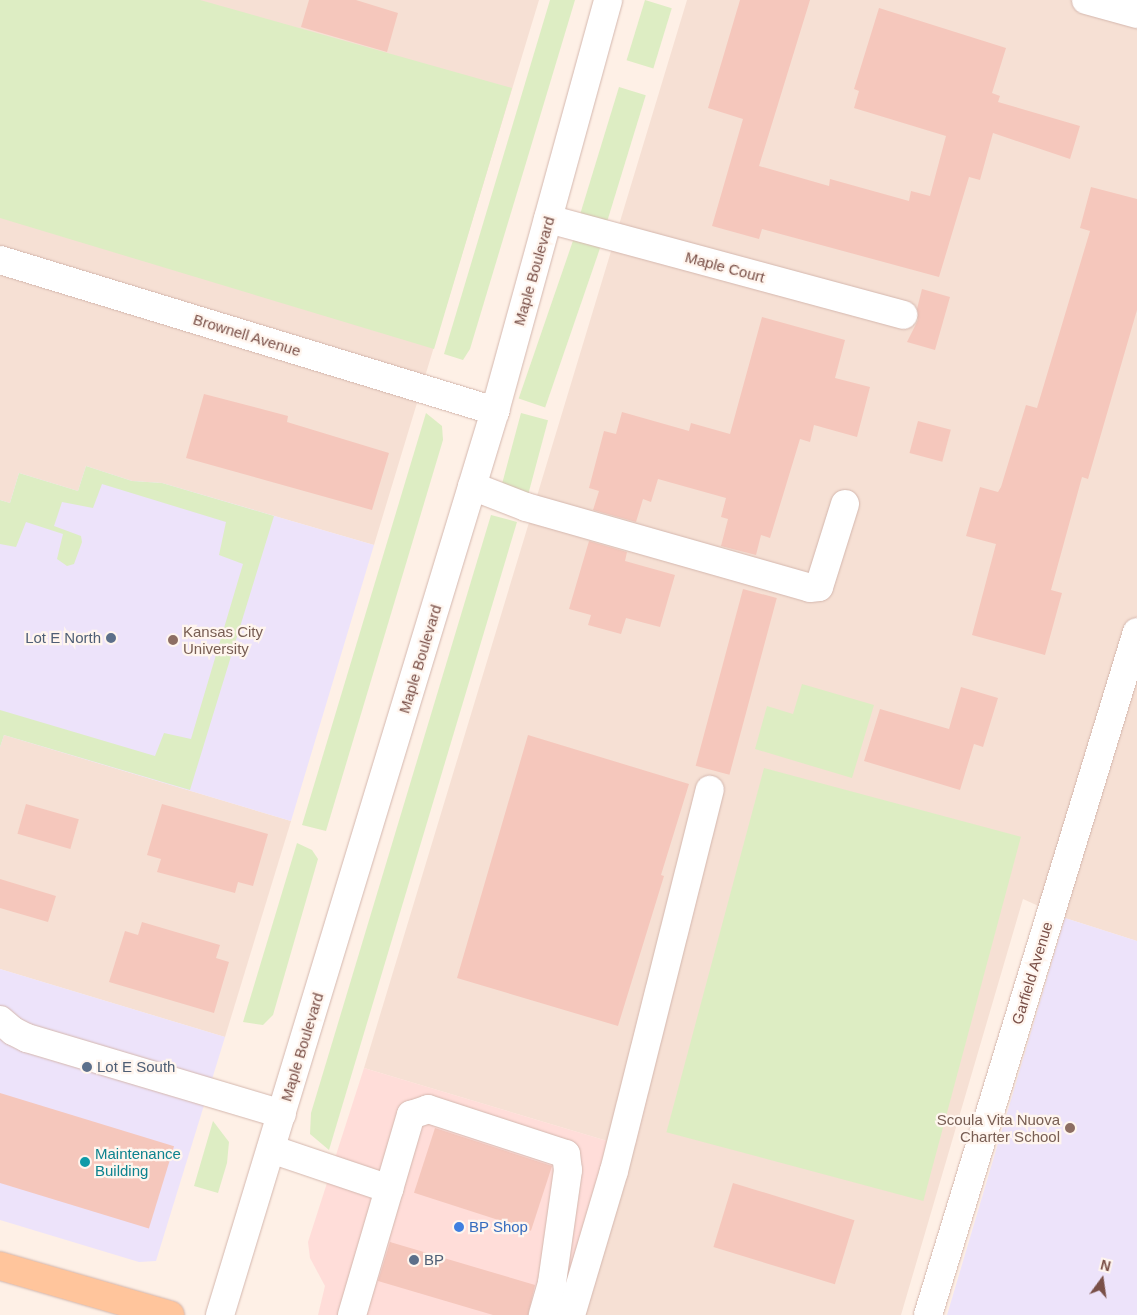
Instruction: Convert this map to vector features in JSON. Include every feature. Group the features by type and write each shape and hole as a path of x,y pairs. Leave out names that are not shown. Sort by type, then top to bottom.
{"main road":[{"path":"0,1266 170,1315"}],"street":[{"name":"Maple Boulevard","path":"220,1315 472,486 608,0"},
{"path":"1086,0 1137,14"},
{"name":"Maple Court","path":"548,219 903,315"},
{"name":"Brownell Avenue","path":"0,260 494,411"},
{"path":"472,486 526,507 810,588 819,587 844,504"},
{"name":"Garfield Avenue","path":"928,1315 1137,632"},
{"path":"571,1315 614,1172 710,790"},
{"path":"0,1020 13,1031 27,1038 282,1114"},
{"path":"352,1315 411,1115 428,1109 566,1154 568,1170 554,1274 543,1315"},
{"path":"271,1149 389,1189"}],"shaded area":[{"path":"0,0 539,0 374,545 162,483 132,481 86,466 78,491 19,473 10,503 0,500"},
{"path":"687,0 1137,0 1137,941 1065,918 1023,899 901,1315 584,1315 634,1149 364,1068"},
{"name":"Kansas City University","path":"86,466 132,481 162,483 374,545 291,821 4,735 0,747 0,500 10,503 19,473 78,491"},
{"path":"4,735 291,821 225,1037 0,969 0,747"},
{"name":"Scoula Vita Nuova Charter School","path":"1065,918 1137,941 1137,1315 947,1315"},
{"path":"0,969 225,1037 156,1261 139,1262 0,1220"},
{"path":"364,1068 634,1149 584,1315 318,1315 325,1286 310,1258 308,1242"}],"green space":[{"path":"0,0 200,0 512,88 434,349 0,218"},
{"path":"550,0 575,0 470,349 463,360 444,354"},
{"path":"645,0 672,8 653,68 627,60"},
{"path":"619,87 646,95 605,228 578,220"},
{"path":"576,232 602,241 545,408 519,398"},
{"path":"426,413 442,426 443,440 326,831 302,825"},
{"path":"521,413 548,420 528,494 501,486"},
{"path":"86,466 132,481 162,483 274,516 190,790 4,735 0,747 0,710 155,756 164,733 191,739 243,564 219,555 226,522 102,484 93,508 62,502 54,526 81,536 82,542 74,564 67,566 57,559 63,534 26,522 16,547 0,544 0,500 10,503 19,473 78,491"},
{"path":"491,515 517,522 329,1150 310,1134 311,1113"},
{"path":"802,684 874,705 852,778 755,749 767,706 793,714"},
{"path":"764,768 1021,837 923,1201 666,1132"},
{"path":"297,843 312,850 318,859 273,1015 263,1025 243,1022"},
{"path":"213,1121 229,1142 227,1163 218,1193 194,1186"}],"building":[{"path":"309,0 356,0 398,13 387,52 301,27"},
{"path":"740,0 810,0 759,166 829,186 830,179 909,201 911,191 930,196 946,136 854,108 859,91 854,89 879,8 1006,48 992,93 1000,96 998,102 1080,126 1070,159 993,133 980,180 969,177 939,277 762,229 759,239 712,226 743,119 708,108"},
{"path":"1091,187 1137,199 1137,310 1088,479 1082,477 1051,590 1062,593 1045,655 972,635 996,544 966,536 980,487 998,492 1026,405 1037,408 1090,231 1080,228"},
{"path":"922,289 950,297 935,350 907,342 918,320 917,309"},
{"path":"762,317 845,340 835,378 870,387 857,437 814,425 810,442 800,439 770,538 761,535 756,555 721,546 728,519 721,517 726,498 658,479 651,502 643,499 636,522 593,510 599,491 589,488 604,431 616,434 622,412 689,431 691,423 730,434"},
{"path":"204,394 288,416 287,422 389,453 372,510 186,458"},
{"path":"918,421 951,430 942,462 909,453"},
{"path":"589,541 627,552 625,561 675,575 660,627 626,618 621,634 588,625 591,615 569,609"},
{"path":"743,589 777,598 729,775 696,766"},
{"path":"961,687 998,698 983,747 974,744 960,790 864,761 880,709 949,729"},
{"path":"528,735 689,784 661,875 664,876 618,1026 457,978"},
{"path":"26,804 79,819 70,849 17,834"},
{"path":"162,804 268,834 253,886 238,882 235,893 157,872 161,859 147,855"},
{"path":"0,879 56,896 48,922 0,908"},
{"path":"142,922 220,945 216,958 229,962 214,1013 109,982 125,931 138,935"},
{"name":"Maintenance Building","path":"0,1093 174,1146 149,1228 0,1183"},
{"path":"435,1128 552,1166 531,1231 414,1193"},
{"path":"733,1183 854,1220 835,1284 713,1247"},
{"name":"BP","path":"390,1242 535,1285 528,1315 493,1315 378,1281"}],"place":[{"name":"Lot E North","path":"111,638"},
{"name":"Kansas City University","path":"173,640"},
{"name":"Lot E South","path":"87,1067"},
{"name":"Scoula Vita Nuova Charter School","path":"1070,1128"},
{"name":"Maintenance Building","path":"85,1162"},
{"name":"BP Shop","path":"459,1227"},
{"name":"BP","path":"414,1260"}]}
